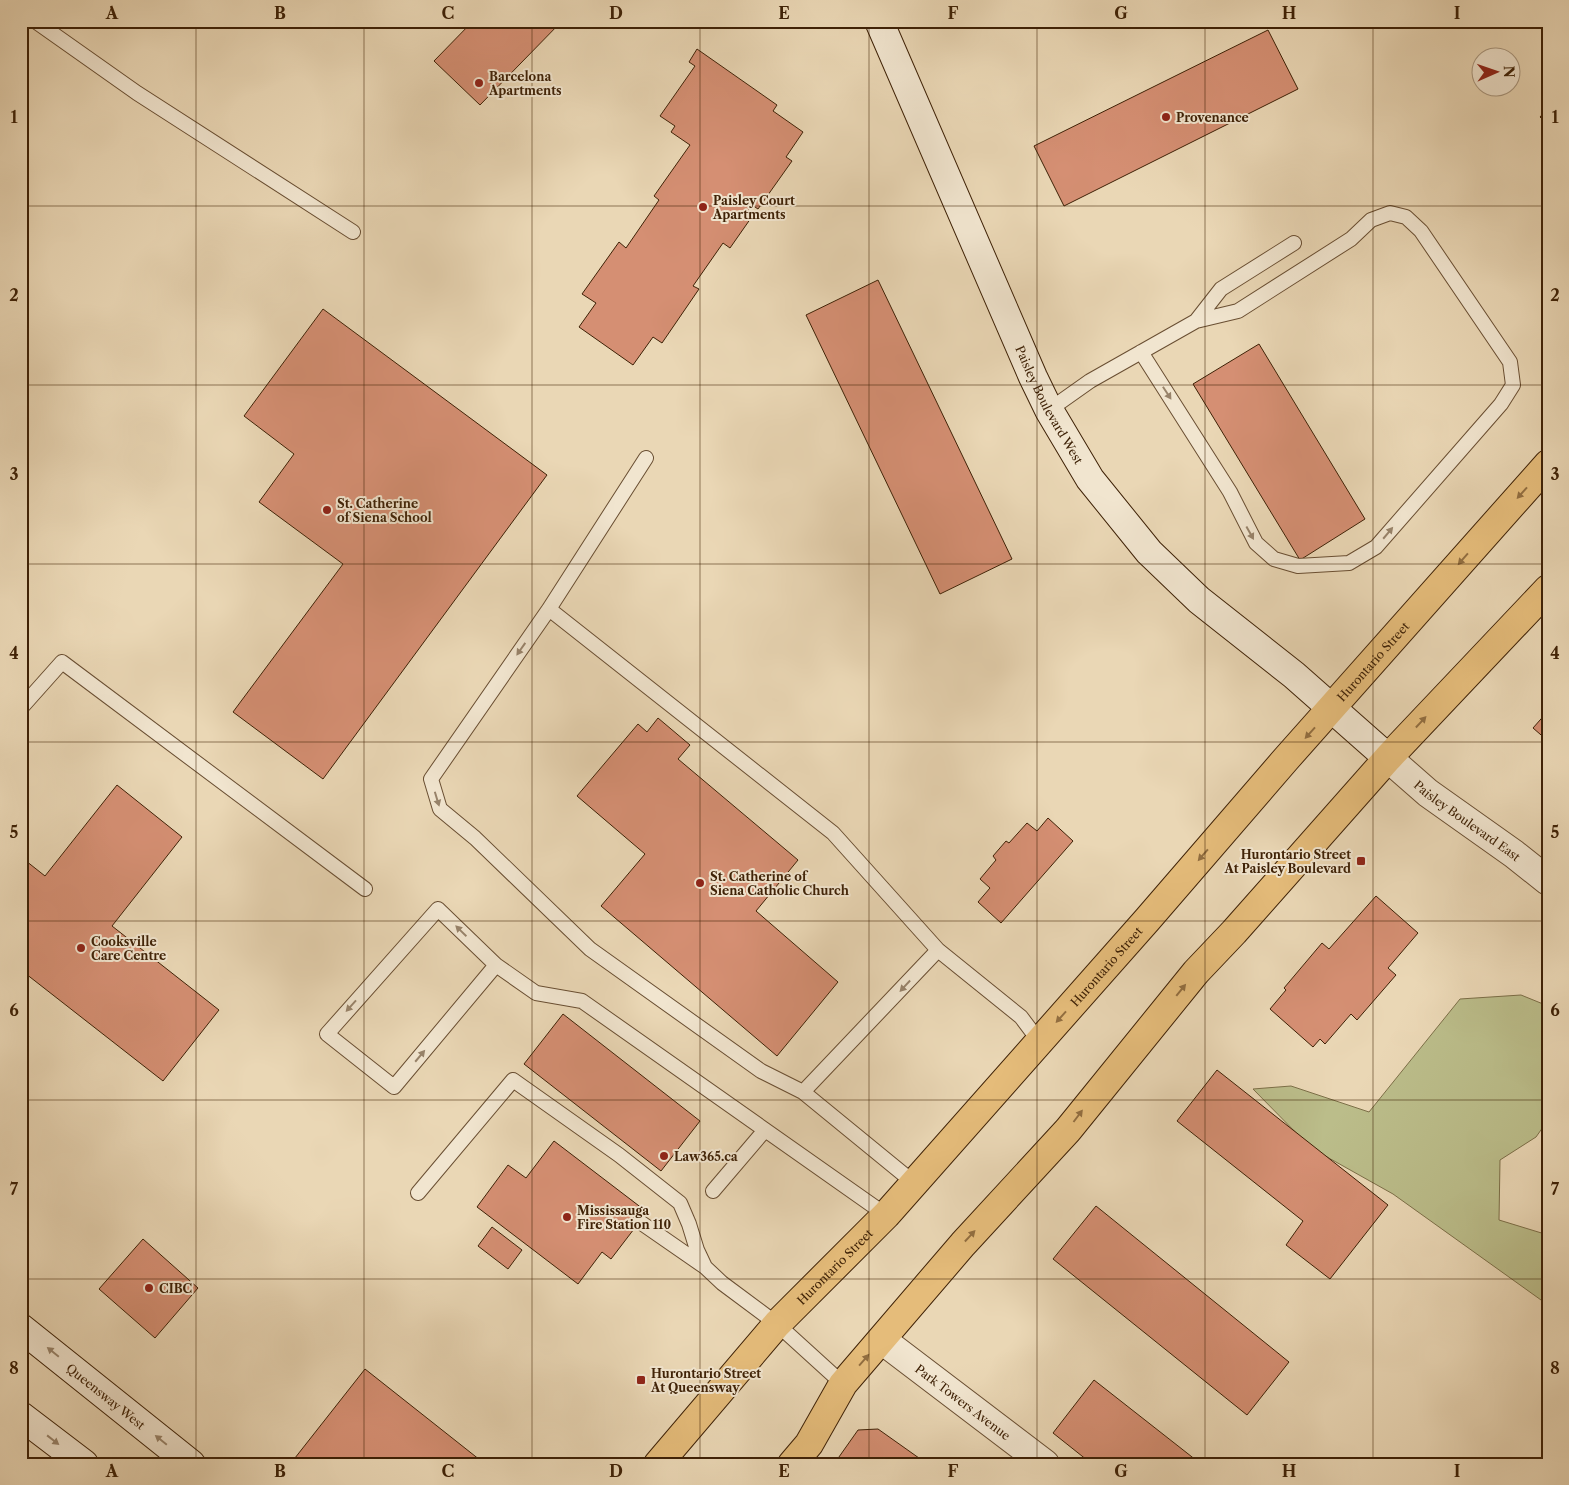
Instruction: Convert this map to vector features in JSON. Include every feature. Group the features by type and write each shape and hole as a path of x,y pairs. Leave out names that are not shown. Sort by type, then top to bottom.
{"main road":[{"name":"Hurontario Street","path":"658,1464 777,1324 886,1215 913,1182 1548,464"},
{"path":"792,1464 808,1444 843,1384 963,1244 1068,1130 1196,972 1234,932 1388,758 1548,589"}],"street":[{"name":"Paisley Boulevard West","path":"880,21 1033,377 1049,410 1090,479 1149,552 1199,600 1294,675 1388,758"},
{"name":"Paisley Boulevard East","path":"1388,758 1428,793 1514,854 1548,881"},
{"name":"Queensway West","path":"21,1328 191,1464"},
{"name":"Park Towers Avenue","path":"882,1340 1045,1464"},
{"path":"21,1416 84,1464"}],"lane":[{"path":"35,21 137,93 353,232"},
{"path":"1049,410 1090,381 1141,352 1196,321 1238,311 1351,239 1371,220 1390,213 1406,217 1421,231 1510,362 1513,385 1501,404 1376,548 1348,563 1298,566 1274,559 1256,543 1230,492 1141,352"},
{"path":"1196,321 1221,289 1294,243"},
{"path":"646,458 549,609 431,779 440,809 475,838 590,949 761,1071 803,1092 913,1182"},
{"path":"549,609 833,833 938,950 1021,1017 1039,1041"},
{"path":"21,708 62,662 365,889"},
{"path":"496,965 394,1087 327,1034 438,909 496,965 536,993 582,1001 886,1215"},
{"path":"803,1092 938,950"},
{"path":"418,1193 513,1080 619,1154 680,1204 705,1267"},
{"path":"713,1191 765,1130"},
{"path":"640,1222 705,1267 722,1283 777,1324 843,1384"}],"green space":[{"path":"1521,995 1548,1006 1548,1120 1536,1137 1500,1160 1499,1220 1548,1235 1548,1305 1393,1194 1311,1148 1253,1089 1291,1086 1369,1112 1460,999"}],"building":[{"name":"Barcelona Apartments","path":"473,21 562,21 480,105 434,61"},
{"name":"Provenance","path":"1268,30 1298,89 1064,206 1034,146"},
{"name":"Paisley Court Apartments","path":"697,49 777,105 773,111 803,132 786,157 792,161 758,209 752,205 746,214 751,218 730,248 723,243 693,286 699,289 662,343 653,337 633,365 579,327 596,303 582,294 619,242 626,248 659,200 654,196 690,145 671,132 675,126 660,116 695,66 689,62"},
{"path":"1548,108 1548,124 1540,117"},
{"path":"878,280 1012,559 940,594 806,315"},
{"path":"323,309 547,475 323,779 233,712 343,564 259,502 294,454 244,416"},
{"path":"1259,344 1365,519 1300,560 1193,384"},
{"path":"1548,711 1548,741 1533,728"},
{"name":"St. Catherine of Siena Catholic Church","path":"658,718 690,745 678,759 798,860 756,911 838,982 777,1056 601,906 645,854 577,796 638,724 647,732"},
{"name":"Cooksville Care Centre","path":"117,785 182,837 112,926 219,1010 163,1081 21,970 21,857 45,876"},
{"path":"1048,818 1073,841 1001,923 978,902 990,888 980,879 996,860 993,856 1006,841 1009,843 1027,823 1037,831"},
{"path":"1376,896 1418,933 1388,968 1396,975 1357,1020 1351,1014 1325,1044 1320,1039 1313,1047 1270,1009 1286,990 1284,988 1322,943 1329,949"},
{"path":"563,1014 700,1121 661,1171 524,1064"},
{"path":"1217,1070 1388,1205 1330,1279 1286,1245 1303,1221 1177,1121"},
{"name":"Mississauga Fire Station 110","path":"554,1141 647,1212 611,1259 602,1252 578,1284 477,1207 508,1165 526,1178"},
{"path":"1096,1206 1289,1362 1247,1415 1053,1259"},
{"path":"492,1227 522,1250 508,1269 478,1246"},
{"name":"CIBC","path":"143,1239 198,1288 155,1338 99,1289"},
{"path":"365,1369 480,1460 477,1464 291,1463"},
{"path":"1094,1380 1201,1464 1092,1464 1053,1433"},
{"path":"878,1429 926,1464 834,1464 858,1430"}],"place":[{"name":"Barcelona Apartments","path":"479,83"},
{"name":"Provenance","path":"1166,117"},
{"name":"Paisley Court Apartments","path":"703,207"},
{"name":"St. Catherine of Siena School","path":"327,510"},
{"name":"Hurontario Street At Paisley Boulevard","path":"1361,861"},
{"name":"St. Catherine of Siena Catholic Church","path":"700,883"},
{"name":"Cooksville Care Centre","path":"81,948"},
{"name":"Law365.ca","path":"664,1156"},
{"name":"Mississauga Fire Station 110","path":"567,1217"},
{"name":"CIBC","path":"149,1288"},
{"name":"Hurontario Street At Queensway","path":"641,1380"}]}
